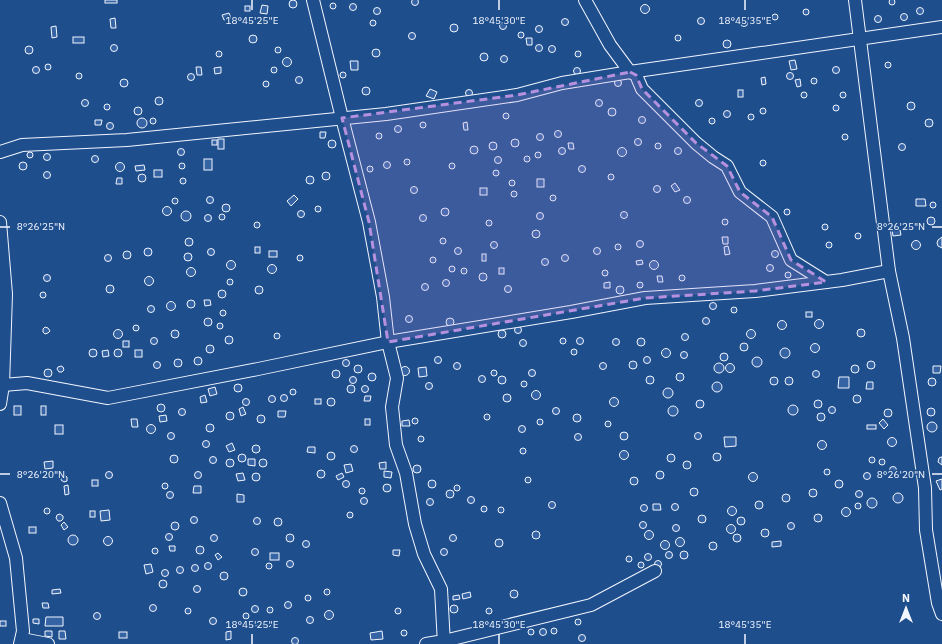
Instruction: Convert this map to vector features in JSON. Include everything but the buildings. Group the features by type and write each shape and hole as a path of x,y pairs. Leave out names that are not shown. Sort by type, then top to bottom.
{"street":[{"path":"313,0 369,222 383,296 388,342 397,378 392,407 396,445 406,473 415,524 424,554 441,589 444,642"},
{"path":"585,0 610,45 630,72 636,74 642,89 713,158 726,166 740,192 772,217 791,260 826,282"},
{"path":"855,0 889,271 903,338 924,488 926,530 938,604 942,614"},
{"path":"0,152 22,145 127,140 386,114 517,95 562,83 630,72 942,27"},
{"path":"0,222 6,294 3,385 0,404"},
{"path":"3,385 27,382 108,398 388,342 571,312 645,298 754,291 826,282 889,271"},
{"path":"0,503 16,558 22,613 21,641 48,644"},
{"path":"426,644 444,642 591,605 654,571"}],"highlighted area":[{"path":"630,72 636,75 642,89 696,143 727,166 740,192 772,217 791,260 826,282 755,291 645,298 388,342 369,222 342,118 517,95"}]}
